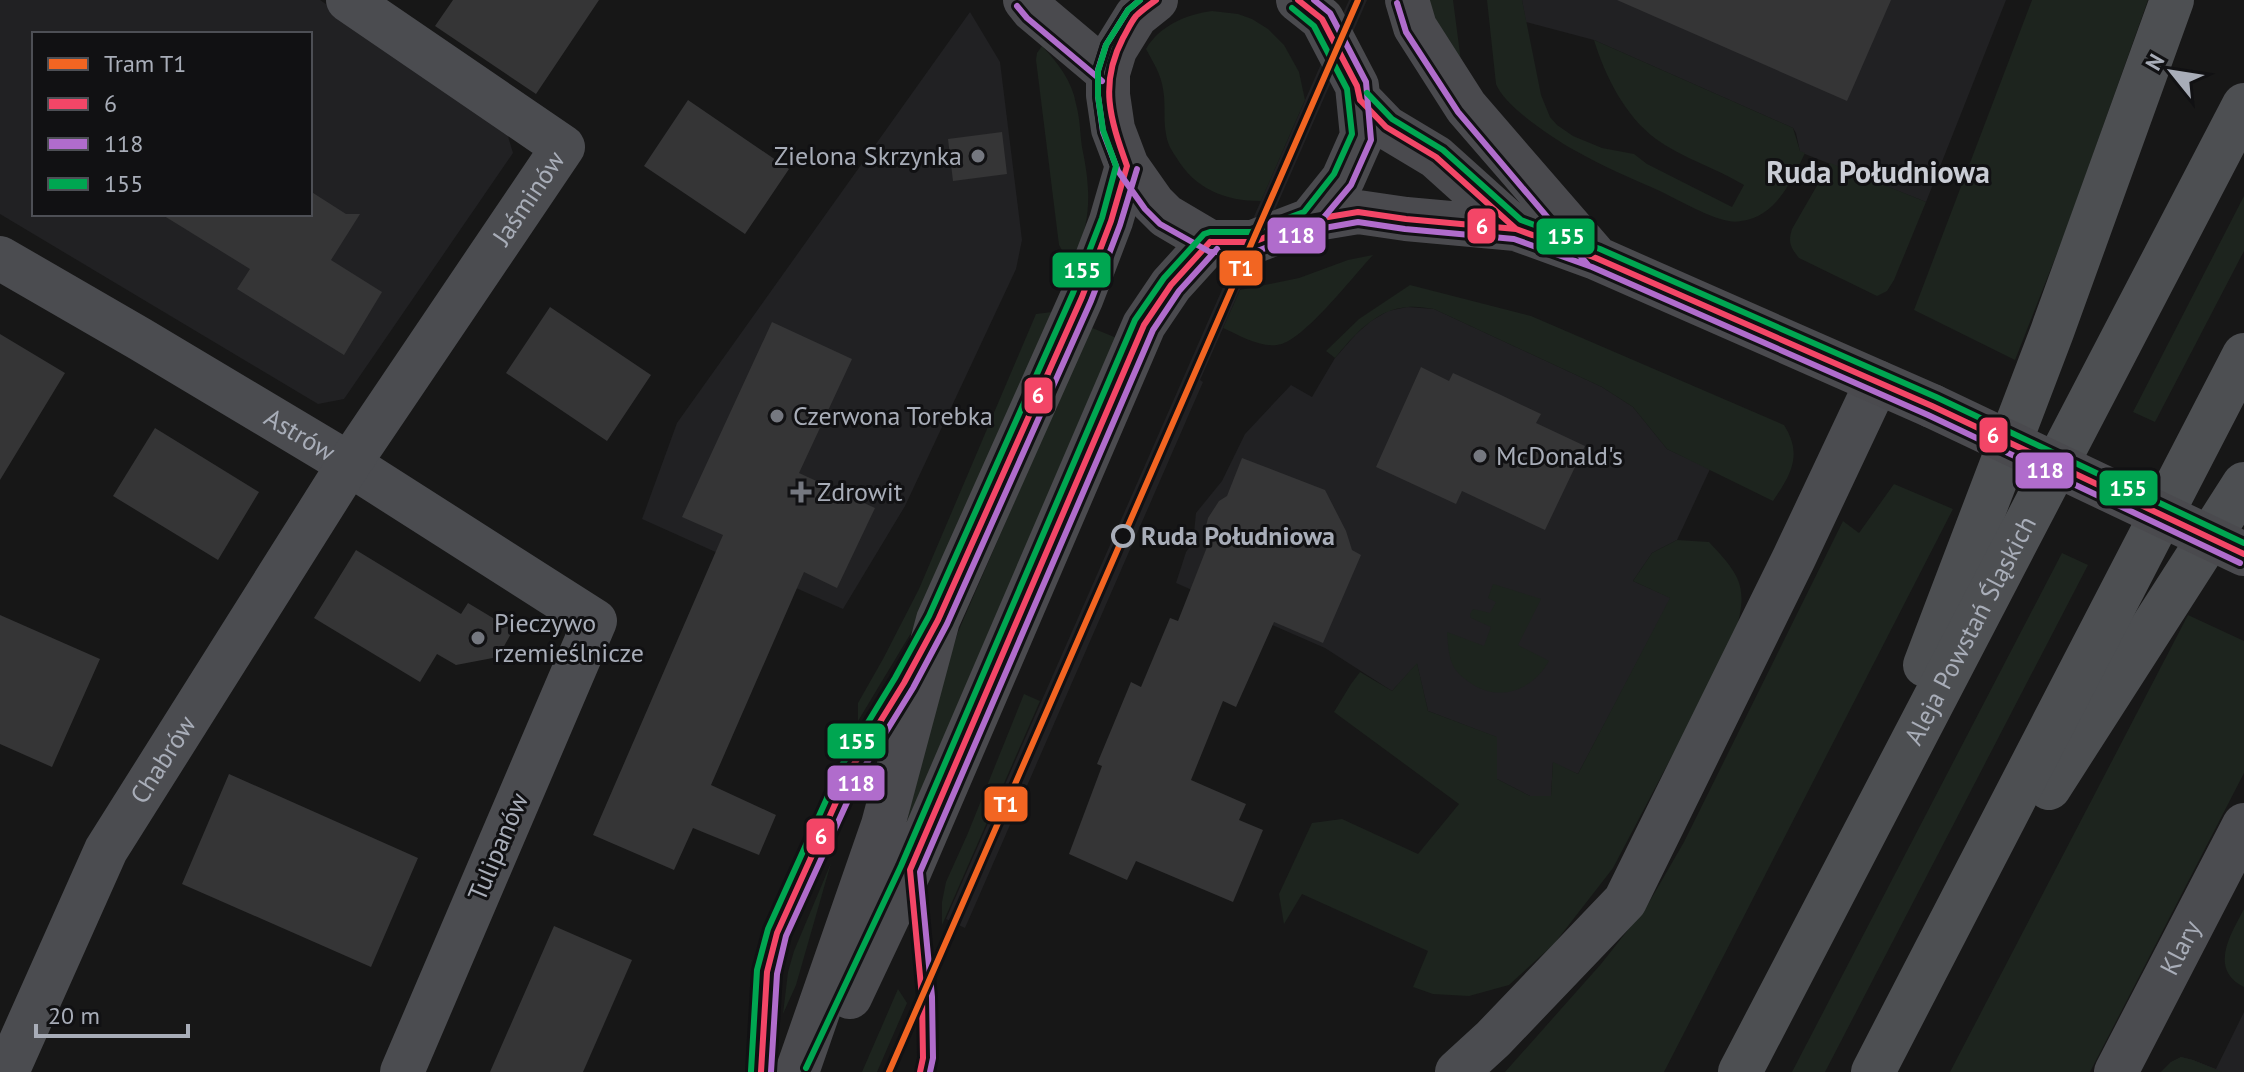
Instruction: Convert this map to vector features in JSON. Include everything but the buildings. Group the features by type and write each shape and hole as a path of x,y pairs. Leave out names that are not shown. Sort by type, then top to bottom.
{"main road":[{"path":"1852,857 2057,317 2172,0"},
{"name":"Aleja Powstań Śląskich","path":"1740,1072 2244,105"},
{"path":"1873,1072 2244,355"},
{"path":"1903,1016 2244,484"}],"street":[{"name":"Jaśminów","path":"348,0 563,147 349,464"},
{"path":"1025,0 1108,73"},
{"path":"1156,0 1136,16 1115,50 1108,73 1113,129 1127,166 1153,203 1166,216 1210,242 1253,242 1310,220 1358,212 1516,229 1596,258 1932,406 2244,554"},
{"path":"1407,0 1415,27 1466,107 1596,258"},
{"path":"1310,220 1343,179 1362,136 1357,86 1316,6"},
{"path":"1360,100 1386,127 1436,157 1516,229"},
{"path":"797,1072 883,825 938,620 1082,297 1111,221 1127,166"},
{"path":"815,1072 910,870 1144,325 1171,285 1210,242"},
{"name":"Astrów","path":"0,258 349,464 595,621"},
{"path":"1457,1072 1493,1039 1625,901 1877,382"},
{"name":"Chabrów","path":"7,1072 106,850 349,464"},
{"name":"Tulipanów","path":"402,1072 595,621"},
{"name":"Klary","path":"2116,1072 2244,825"}],"shaded area":[{"path":"0,0 320,0 505,126 513,153 344,399 318,404 0,214"},
{"path":"1349,0 1367,0 965,928 946,919"},
{"path":"1425,0 1453,0 1462,69"},
{"path":"1487,0 1522,0 1541,95 1550,117 1573,136 1602,148 1634,154 1647,164 1732,207 1744,185 1677,152 1645,130 1618,94 1594,40 1793,128 1800,151 1805,153 1781,196 1753,218 1730,221 1695,209 1595,161 1542,130 1509,102 1496,84"},
{"path":"1522,0 2006,0 1926,202 1800,152 1793,128 1594,40 1526,22"},
{"path":"2032,0 2148,0 2065,233 2015,360 1914,310"},
{"path":"1212,11 1238,14 1268,29 1284,45 1299,72 1305,100 1261,201 1223,196 1202,185 1184,168 1167,140 1162,84 1146,49 1158,34 1174,22"},
{"name":"Czerwona Torebka","path":"970,12 1000,62 1022,240 1016,269 905,506 843,609 642,519 677,423"},
{"path":"1042,46 1068,80 1079,120 1088,205 1084,232 1073,262 1059,245 1036,60"},
{"path":"1830,163 1926,202 1894,280 1887,291 1877,296 1799,258 1791,244 1792,229"},
{"path":"2244,196 2244,251 2155,422 2133,412"},
{"path":"1373,255 1313,321 1288,341 1277,345 1263,344 1223,328 1240,290 1299,278 1348,260"},
{"path":"1410,285 1531,316 1784,425 1794,455 1785,482 1773,501 1667,449 1633,407 1602,387 1434,309 1396,309 1376,318 1358,332 1335,358 1326,351 1359,319"},
{"path":"1407,307 1434,309 1602,387 1633,407 1667,449 1710,469 1677,540 1652,553 1633,581 1671,598 1578,774 1553,763 1551,796 1530,796 1497,779 1496,737 1428,711 1417,664 1392,691 1325,648 1176,583 1186,552 1193,543 1196,513 1222,481 1245,434 1291,385 1312,397 1335,358 1356,334 1388,311"},
{"path":"1052,312 914,628 858,721 858,703 919,589 1036,314"},
{"path":"1090,327 1119,339 904,832 935,704 958,632"},
{"path":"1894,484 1953,509 1664,1072 1505,1072 1601,964 1647,906 1684,842 1843,521 1859,533"},
{"path":"1677,540 1709,542 1736,576 1740,586 1741,608 1734,638 1613,868 1554,944 1509,985 1469,996 1433,994 1413,987 1428,951 1302,894 1284,924 1279,894 1312,823 1342,819 1418,854 1459,804 1334,712 1360,672 1392,691 1417,663 1428,711 1497,737 1497,779 1530,796 1551,796 1553,762 1578,774 1670,598 1633,581 1652,553"},
{"path":"2062,553 2088,565 1825,1072 1792,1072"},
{"path":"1493,584 1541,599 1518,645 1549,661 1533,680 1514,691 1491,692 1469,682 1455,669 1450,656 1447,632 1484,646 1491,627 1471,618 1470,614 1473,609 1490,613 1496,602 1488,598"},
{"path":"2188,615 2244,641 2244,773 2090,1072 1950,1072"},
{"path":"1024,694 1040,701 942,925 946,882"},
{"path":"831,863 796,985 783,1014 794,951"},
{"path":"2244,909 2244,987 2233,980 2225,961 2229,940"},
{"path":"898,989 907,1003 877,1072 862,1072"},
{"path":"2244,1012 2244,1072 2161,1072 2181,1057 2216,1069"},
{"path":"2181,1057 2193,1060 2222,1072 2161,1072"}],"tram line":[{"name":"T1","path":"889,1072 1358,0"}],"transit line":[{"name":"118","path":"1140,0 1128,10 1106,45 1098,70 1103,132 1118,171 1145,209 1160,224 1210,252 1255,252 1315,228 1351,185 1371,140 1366,82 1330,13 1314,0"},
{"name":"155","path":"751,1071 757,970 768,929 842,765 929,616 1073,293 1102,218 1116,166 1103,130 1098,71 1106,45 1128,10 1140,0"},
{"name":"6","path":"1127,166 1112,117 1111,71 1132,21 1156,0"},
{"name":"6","path":"1298,0 1322,19 1357,86 1360,100"},
{"name":"118","path":"1397,3 1406,32 1458,112 1588,265"},
{"name":"118","path":"1017,6 1102,81"},
{"name":"155","path":"806,1068 901,866 1135,320 1164,278 1204,234 1251,232 1304,212 1334,174 1352,134 1347,89 1314,26 1292,8"},
{"name":"155","path":"1367,93 1392,119 1443,150 1521,220 1600,249 1936,397 2244,543"},
{"name":"6","path":"1360,100 1386,127 1436,157 1516,229 1532,235"},
{"name":"6","path":"761,1072 767,972 777,933 851,769 904,683 938,620 1082,297 1111,221 1127,166"},
{"name":"118","path":"771,1072 777,974 786,936 860,774 913,688 947,624 1091,301 1137,169"},
{"name":"6","path":"1210,242 1253,242 1310,220 1358,212 1516,229 1596,258 1932,406 2244,554"},
{"name":"118","path":"1210,252 1255,252 1313,230 1358,222 1514,239 1592,267 1928,415 2240,563"},
{"name":"6","path":"920,1072 923,1058 922,997 910,870 1144,325 1171,285 1210,242"},
{"name":"118","path":"930,1072 933,1058 932,997 920,872 1153,330 1179,291 1217,249"}],"place":[{"name":"Zielona Skrzynka","path":"978,156"},
{"name":"Czerwona Torebka","path":"777,416"},
{"name":"McDonald's","path":"1480,456"},
{"name":"Zdrowit","path":"801,492"},
{"name":"Ruda Południowa","path":"1123,536"},
{"name":"Pieczywo rzemieślnicze","path":"478,638"}],"district":[{"name":"Ruda Południowa","path":"1878,173"}]}
